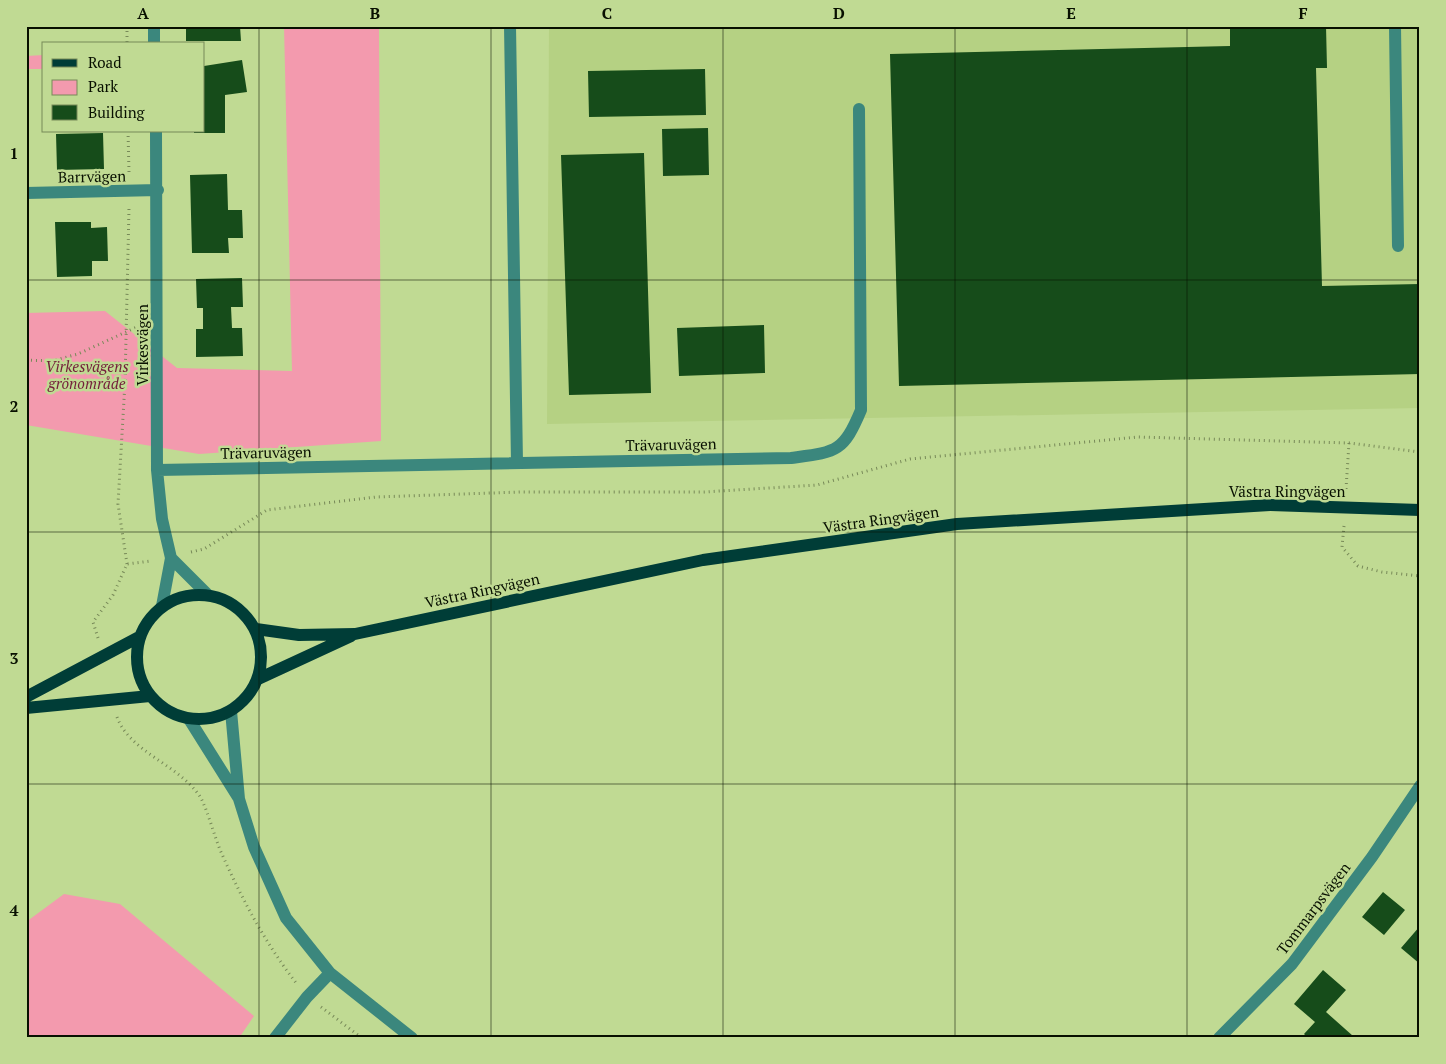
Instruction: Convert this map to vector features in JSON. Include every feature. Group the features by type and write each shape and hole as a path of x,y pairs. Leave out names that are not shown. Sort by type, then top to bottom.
{"main road":[{"name":"Västra Ringvägen","path":"256,629 299,634 355,634 704,560 957,524 1270,505 1420,510"},
{"path":"207,594 232,604 244,612 256,629 261,646 262,662 258,679 247,697 231,711 210,718 189,719 174,714 150,696 140,678 136,658 139,637 148,620 162,606 184,596 207,594"},
{"name":"Västra Ringvägen","path":"258,679 355,634"},
{"path":"26,696 139,637"},
{"path":"26,708 150,696"}],"street":[{"path":"154,26 154,42"},
{"path":"510,26 517,463"},
{"path":"1395,26 1398,246"},
{"name":"Trävaruvägen","path":"157,470 791,458 828,453 850,437 861,410 859,109"},
{"name":"Virkesvägen","path":"156,132 158,190 157,470 162,519 171,558 162,606"},
{"name":"Barrvägen","path":"26,193 158,190"},
{"path":"171,558 207,594"},
{"path":"231,711 240,799 254,847 286,918 330,973 412,1038"},
{"path":"189,719 240,799"},
{"name":"Tommarpsvägen","path":"1219,1038 1292,964 1372,857 1420,786"},
{"path":"275,1038 307,997 330,973"}],"path":[{"path":"127,26 127,42"},
{"path":"127,564 118,504 126,330 129,191 128,132"},
{"path":"26,360 52,361 78,354 126,330 158,318"},
{"path":"1349,443 1420,452"}],"shaded area":[{"path":"549,26 1420,26 1420,408 547,424"}],"green space":[{"name":"Virkesvägens grönområde","path":"284,26 379,26 381,441 199,454 26,425 26,313 105,311 177,368 292,371"},
{"path":"42,55 42,69 26,69 26,56"},
{"path":"64,894 120,904 254,1016 239,1038 26,1038 26,922"}],"building":[{"path":"186,26 240,26 241,41 186,41"},
{"path":"1230,26 1326,26 1327,68 1316,68 1322,286 1420,284 1420,374 899,386 890,54 1230,46"},
{"path":"242,60 247,92 225,95 225,133 194,133 205,132 205,66"},
{"path":"705,69 706,115 589,117 588,71"},
{"path":"708,128 709,175 663,176 662,129"},
{"path":"103,133 104,169 57,170 56,134"},
{"path":"644,153 651,393 569,395 561,155"},
{"path":"227,174 228,210 242,210 243,238 228,238 229,253 192,253 190,175"},
{"path":"55,222 91,222 91,228 107,227 108,261 92,261 92,276 57,277"},
{"path":"242,278 243,307 231,307 232,328 242,328 243,356 196,357 196,329 203,329 203,308 197,308 196,279"},
{"path":"764,325 765,373 679,376 677,328"},
{"path":"1383,892 1405,910 1384,935 1362,917"},
{"path":"1420,926 1420,964 1401,948"},
{"path":"1323,970 1346,990 1326,1012 1353,1036 1351,1038 1308,1038 1304,1034 1315,1022 1294,1004"}]}
